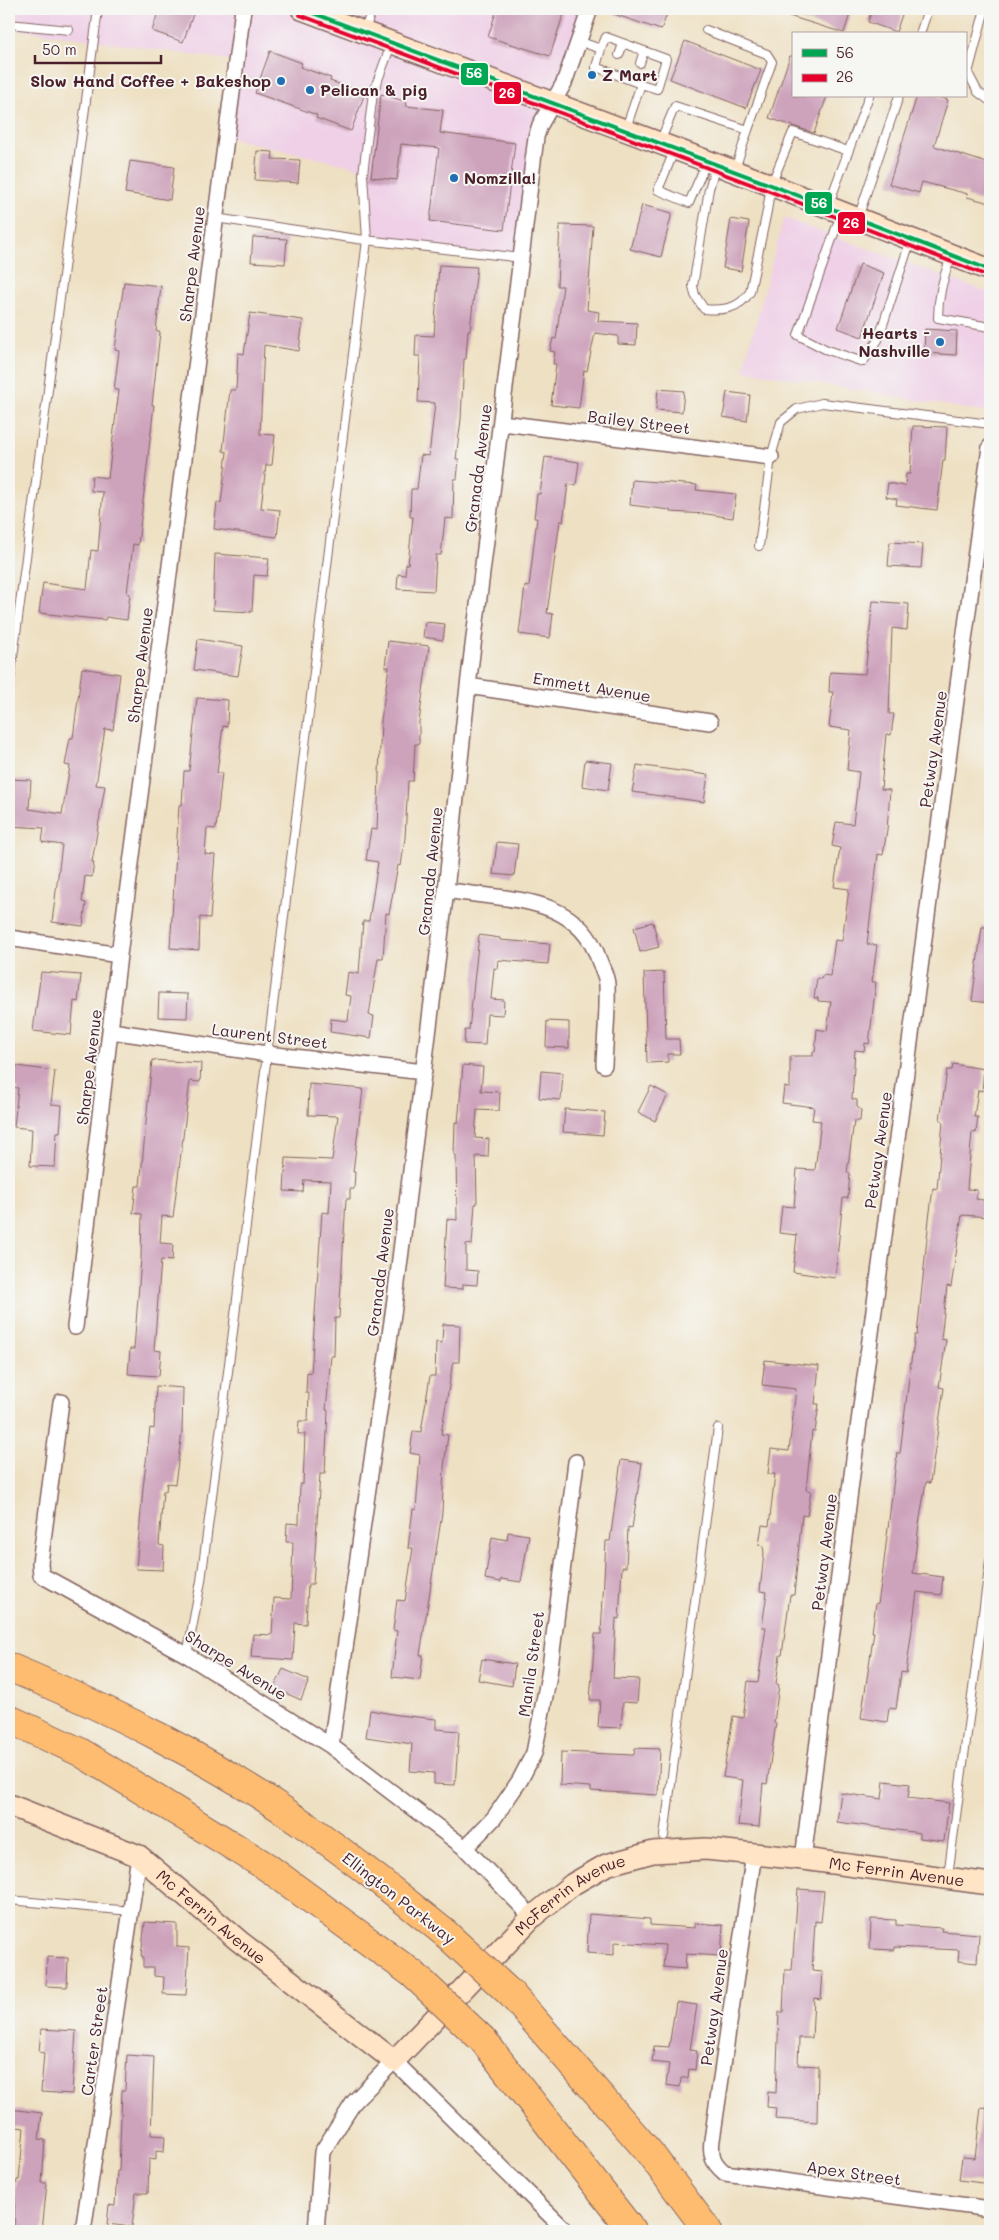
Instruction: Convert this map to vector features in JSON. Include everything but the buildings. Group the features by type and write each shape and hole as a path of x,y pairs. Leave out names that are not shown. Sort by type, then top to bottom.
{"highway":[{"name":"Ellington Parkway","path":"9,1667 81,1697 147,1730 208,1764 301,1822 372,1874 446,1934 511,1994 648,2152 708,2231"},
{"path":"9,1719 80,1752 267,1867 413,1974 483,2040 632,2231"}],"street":[{"name":"Sharpe Avenue","path":"75,1327 119,955 242,9"},
{"path":"302,9 771,185 990,270"},
{"name":"Granada Avenue","path":"331,1746 394,1307 424,1072 468,686 536,137 540,125 564,83 590,9"},
{"name":"Bailey Street","path":"502,423 771,457"},
{"name":"Petway Avenue","path":"803,1859 854,1459 985,532 990,447"},
{"name":"Emmett Avenue","path":"468,686 710,722"},
{"path":"446,890 537,904 567,915 584,930 597,954 607,983 604,1065"},
{"path":"9,938 119,955"},
{"name":"Laurent Street","path":"111,1031 267,1054 424,1072"},
{"name":"Sharpe Avenue","path":"61,1402 40,1563 41,1575 187,1655 331,1746 465,1848 532,1917"},
{"name":"Manila Street","path":"465,1848 494,1818 520,1780 534,1753 549,1675 576,1462"},
{"name":"Mc Ferrin Avenue","path":"9,1805 139,1856 239,1941 394,2061"},
{"name":"McFerrin Avenue","path":"394,2061 532,1917 573,1884 606,1864 653,1852 706,1849 803,1859"},
{"name":"Petway Avenue","path":"715,2165 710,2154 754,1854"},
{"name":"Carter Street","path":"83,2231 139,1856"},
{"name":"Mc Ferrin Avenue","path":"803,1859 990,1884"},
{"path":"316,2231 322,2152 354,2102 394,2061 566,2231"},
{"name":"Apex Street","path":"715,2165 725,2173 990,2208"}],"lane":[{"path":"9,687 98,9"},
{"path":"364,32 372,9"},
{"path":"921,32 928,9"},
{"path":"985,9 968,73 978,92 990,101"},
{"path":"9,24 69,30"},
{"path":"706,30 767,54 772,62 748,130 689,203 658,190 675,106 748,130"},
{"path":"606,37 666,59 656,90 596,67 601,49 606,37"},
{"path":"187,1655 203,1561 286,911 367,240 363,174 368,131 373,93 391,42"},
{"path":"578,42 601,49"},
{"path":"619,55 623,44"},
{"path":"640,63 644,51"},
{"path":"625,130 636,81"},
{"path":"842,214 848,152 868,98"},
{"path":"898,98 842,214 798,335 825,349 863,362 878,340 911,240"},
{"path":"719,166 709,189 693,279 695,295 704,309 716,310 731,309 744,302 750,292 771,185 794,132 848,152"},
{"path":"215,218 367,240 522,258"},
{"path":"952,255 943,277 938,300 938,318 990,327"},
{"path":"759,546 771,457 781,422 797,409 822,403 990,424"},
{"path":"664,1836 718,1428"},
{"path":"948,1878 990,1561"},
{"path":"9,1900 131,1911"}],"shaded area":[{"path":"9,9 590,9 540,125 522,258 367,240 364,169 226,137 235,61 9,28"},
{"path":"784,218 990,293 990,413 743,370"}],"transit line":[{"name":"56","path":"302,9 771,185 990,270"},
{"name":"26","path":"300,15 769,191 988,276"}],"place":[{"name":"Z Mart","path":"592,75"},
{"name":"Slow Hand Coffee + Bakeshop","path":"281,81"},
{"name":"Pelican & pig","path":"310,90"},
{"name":"Nomzilla!","path":"454,178"},
{"name":"Hearts - Nashville","path":"940,342"}]}
